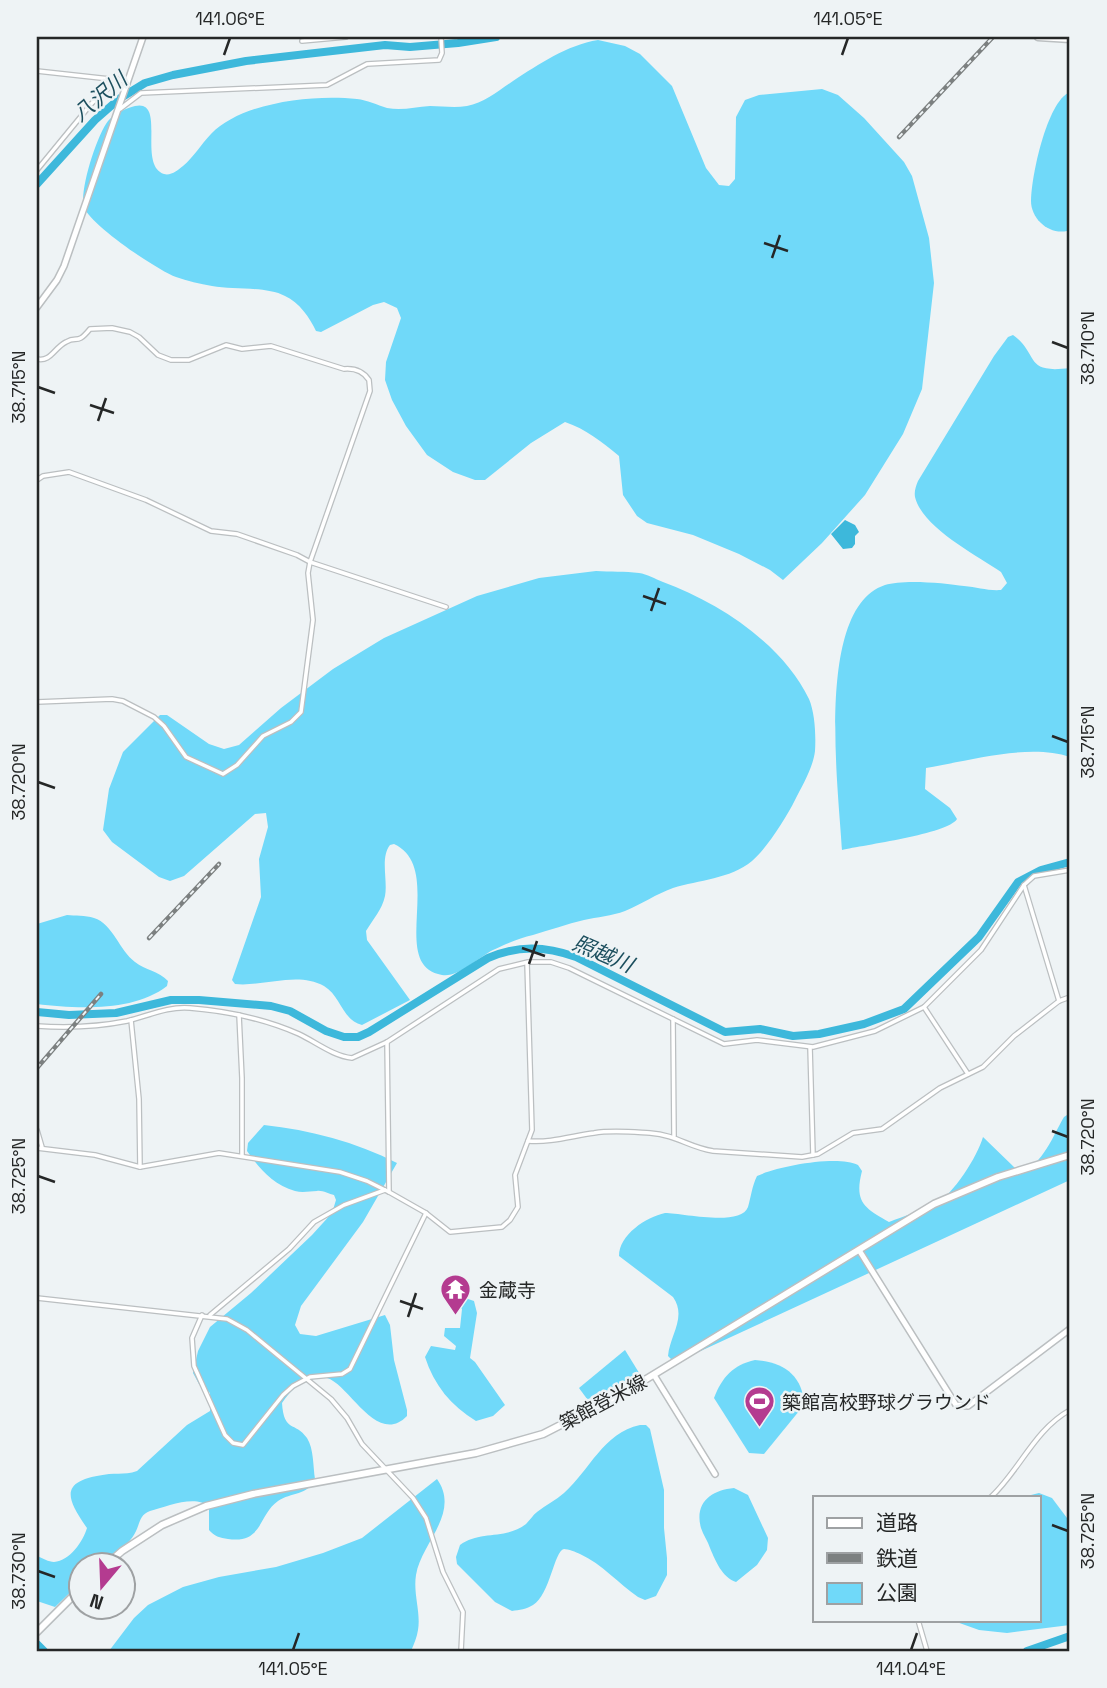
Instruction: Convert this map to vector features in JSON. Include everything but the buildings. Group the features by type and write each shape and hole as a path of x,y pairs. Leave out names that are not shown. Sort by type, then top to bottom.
{"main road":[{"path":"1038,37 1070,39"},
{"name":"築館登米線","path":"122,1552 162,1525 206,1506 253,1494 477,1453 543,1434 582,1416 654,1375 859,1250 900,1222 960,1192 1070,1155"},
{"path":"37,1632 66,1603"}],"street":[{"path":"37,307 39,299 57,280 64,265 143,37"},
{"path":"302,41 346,37"},
{"path":"117,110 141,93 327,85 367,64 439,60 442,53 441,37"},
{"path":"37,71 128,81"},
{"path":"37,170 92,103 118,79"},
{"path":"37,359 50,357 65,342 81,339 90,329 112,328 130,332 158,355 171,360 189,360 226,345 242,349 271,346 344,369 352,368 366,375 370,391 310,562 308,573 313,620 301,712 292,722 263,736 237,765 226,773 190,759 154,717 123,701 111,699 37,702"},
{"path":"37,480 43,476 69,472 146,500 211,531 237,534 310,562 446,607"},
{"path":"37,1026 96,1026 180,1008 255,1017 346,1057 360,1056 387,1042 487,975 512,964 551,962 569,968 724,1044 757,1040 810,1046 875,1031 924,1007 981,950 1024,885 1034,876 1070,870"},
{"path":"1024,885 1059,1002"},
{"path":"37,1130 39,1148 95,1155 140,1167 219,1153 352,1175 426,1213 446,1231 453,1233 502,1227 518,1207 515,1175 528,1142 531,1119 527,962"},
{"path":"528,1142 598,1132 647,1133 674,1136 713,1152 813,1155 853,1133 882,1129 940,1088 983,1067 1014,1036 1059,1002 1070,997"},
{"path":"924,1007 968,1074"},
{"path":"239,1015 242,1155"},
{"path":"673,1019 674,1136"},
{"path":"131,1020 139,1099 140,1167"},
{"path":"387,1042 387,1191"},
{"path":"810,1046 813,1155"},
{"path":"210,1316 289,1249 314,1222 344,1205 387,1191"},
{"path":"202,1315 192,1338 194,1366 205,1394 230,1441 237,1445 247,1442 283,1395 307,1378 342,1374 350,1369 426,1213"},
{"path":"859,1250 956,1405 968,1406 1070,1329"},
{"path":"37,1298 227,1319 241,1326 307,1378 339,1408 362,1444 413,1497 426,1518 443,1572 463,1612 461,1651"},
{"path":"654,1375 715,1474"},
{"path":"992,1496 1024,1453 1055,1420 1070,1410"},
{"path":"919,1622 927,1651"}],"green space":[{"path":"598,40 625,46 640,54 672,86 706,168 719,185 729,186 735,179 736,117 745,100 759,95 822,89 838,95 864,118 904,162 912,176 929,238 934,283 922,389 903,434 865,495 822,543 783,580 739,554 693,535 647,523 637,516 623,495 619,456 587,432 565,422 531,443 485,480 475,480 453,472 427,455 406,426 385,380 386,362 401,318 397,308 384,302 373,305 321,332 316,331 299,306 277,293 207,285 167,273 140,257 98,225 84,207 86,176 104,128 113,116 135,106 144,107 149,112 153,159 156,168 169,174 187,162 224,123 259,108 300,99 320,98 361,100 393,109 467,106 485,99 554,56 575,46"},
{"path":"1070,92 1070,225 1067,231 1060,232 1042,224 1034,214 1031,201 1037,158 1048,124 1054,109"},
{"path":"1013,335 1038,365 1055,369 1070,368 1070,757 1054,753 1017,752 926,768 925,789 950,808 957,819 922,834 842,850 836,747 839,664 848,628 863,601 885,585 893,583 935,583 1001,590 1007,583 1001,572 951,539 928,519 920,508 915,493 918,481 994,356 1008,337"},
{"path":"596,571 645,574 727,613 747,627 783,660 809,699 814,718 815,739 810,770 776,832 752,861 734,872 673,888 620,913 518,939 493,950 455,973 442,975 426,968 419,954 416,936 416,873 409,856 394,844 390,845 385,856 384,901 366,931 367,940 410,1000 362,1025 350,1018 330,990 314,982 292,980 235,984 232,980 261,897 259,859 268,827 266,813 255,814 184,876 170,881 159,877 112,842 103,830 109,789 123,752 160,715 167,715 209,744 224,749 239,745 281,708 333,669 384,638 477,596 539,578"},
{"path":"67,915 87,916 101,921 129,957 168,981 167,986 138,1000 104,1007 37,1004 37,924"},
{"path":"1070,1113 1070,1180 679,1361 673,1361 668,1356 678,1319 677,1304 673,1297 619,1256 620,1248 629,1234 650,1218 665,1213 710,1218 734,1216 743,1213 748,1207 757,1176 823,1161 858,1165 862,1171 859,1190 863,1203 889,1222 930,1207 950,1192 976,1154 983,1137 1015,1168 1024,1169 1031,1166 1045,1152 1064,1117"},
{"path":"264,1125 332,1138 397,1163 363,1222 301,1306 295,1325 300,1334 316,1336 385,1315 390,1325 394,1360 407,1416 396,1424 385,1424 374,1419 336,1383 327,1378 317,1378 302,1384 282,1403 283,1412 288,1423 303,1433 309,1442 315,1479 304,1491 278,1501 254,1533 239,1539 225,1539 215,1535 209,1530 209,1507 203,1503 189,1501 146,1513 129,1542 118,1552 72,1552 87,1528 73,1506 71,1490 75,1484 94,1477 137,1471 187,1425 210,1411 210,1393 199,1384 193,1373 198,1351 210,1327 251,1293 332,1213 336,1200 334,1195 321,1191 295,1191 280,1185 267,1175 247,1151 248,1143"},
{"path":"457,1288 464,1288 468,1299 474,1301 477,1313 470,1358 505,1405 493,1416 476,1421 444,1394 425,1357 431,1346 455,1350 456,1346 444,1336 445,1328 460,1328 462,1309 458,1306"},
{"path":"625,1350 641,1376 590,1403 579,1388"},
{"name":"築館高校野球グラウンド","path":"755,1360 783,1367 790,1372 800,1386 804,1405 764,1454 749,1453 714,1398 729,1373 740,1365"},
{"path":"646,1425 650,1429 664,1490 667,1575 656,1596 645,1600 638,1597 596,1563 564,1549 557,1557 539,1600 533,1605 512,1611 495,1602 457,1564 460,1545 468,1540 510,1532 526,1524 537,1512 564,1493 616,1436"},
{"path":"437,1479 445,1504 416,1575 419,1623 411,1651 109,1651 148,1605 183,1587 219,1577 276,1567 362,1538"},
{"path":"734,1488 748,1495 768,1538 767,1550 757,1565 736,1582 727,1577 717,1564 699,1519 706,1499 718,1492"},
{"path":"1039,1493 1052,1498 1070,1522 1070,1625 1007,1633 979,1630 957,1622 1040,1622 1040,1496 1027,1496"},
{"path":"37,1556 54,1562 65,1558 66,1596 55,1607 37,1601"}],"shaded area":[{"path":"845,520 855,525 859,532 852,548 843,549 831,534"}],"waterway":[{"name":"八沢川","path":"37,184 95,120 119,99 145,83 246,61 385,45 410,47 496,37"},
{"name":"照越川","path":"37,1012 69,1015 116,1013 171,1000 199,1000 271,1006 290,1011 326,1031 344,1037 358,1037 488,958 532,948 576,957 725,1032 760,1029 793,1036 819,1034 864,1024 904,1009 979,937 1018,882 1041,870 1070,862"},
{"path":"1027,1651 1070,1636"},
{"path":"37,1644 44,1651"}],"railway":[{"path":"899,137 993,37"},
{"path":"149,938 219,864"},
{"path":"37,1068 101,994"}],"place":[{"name":"金蔵寺","path":"456,1317"},
{"name":"築館高校野球グラウンド","path":"759,1429"}]}
